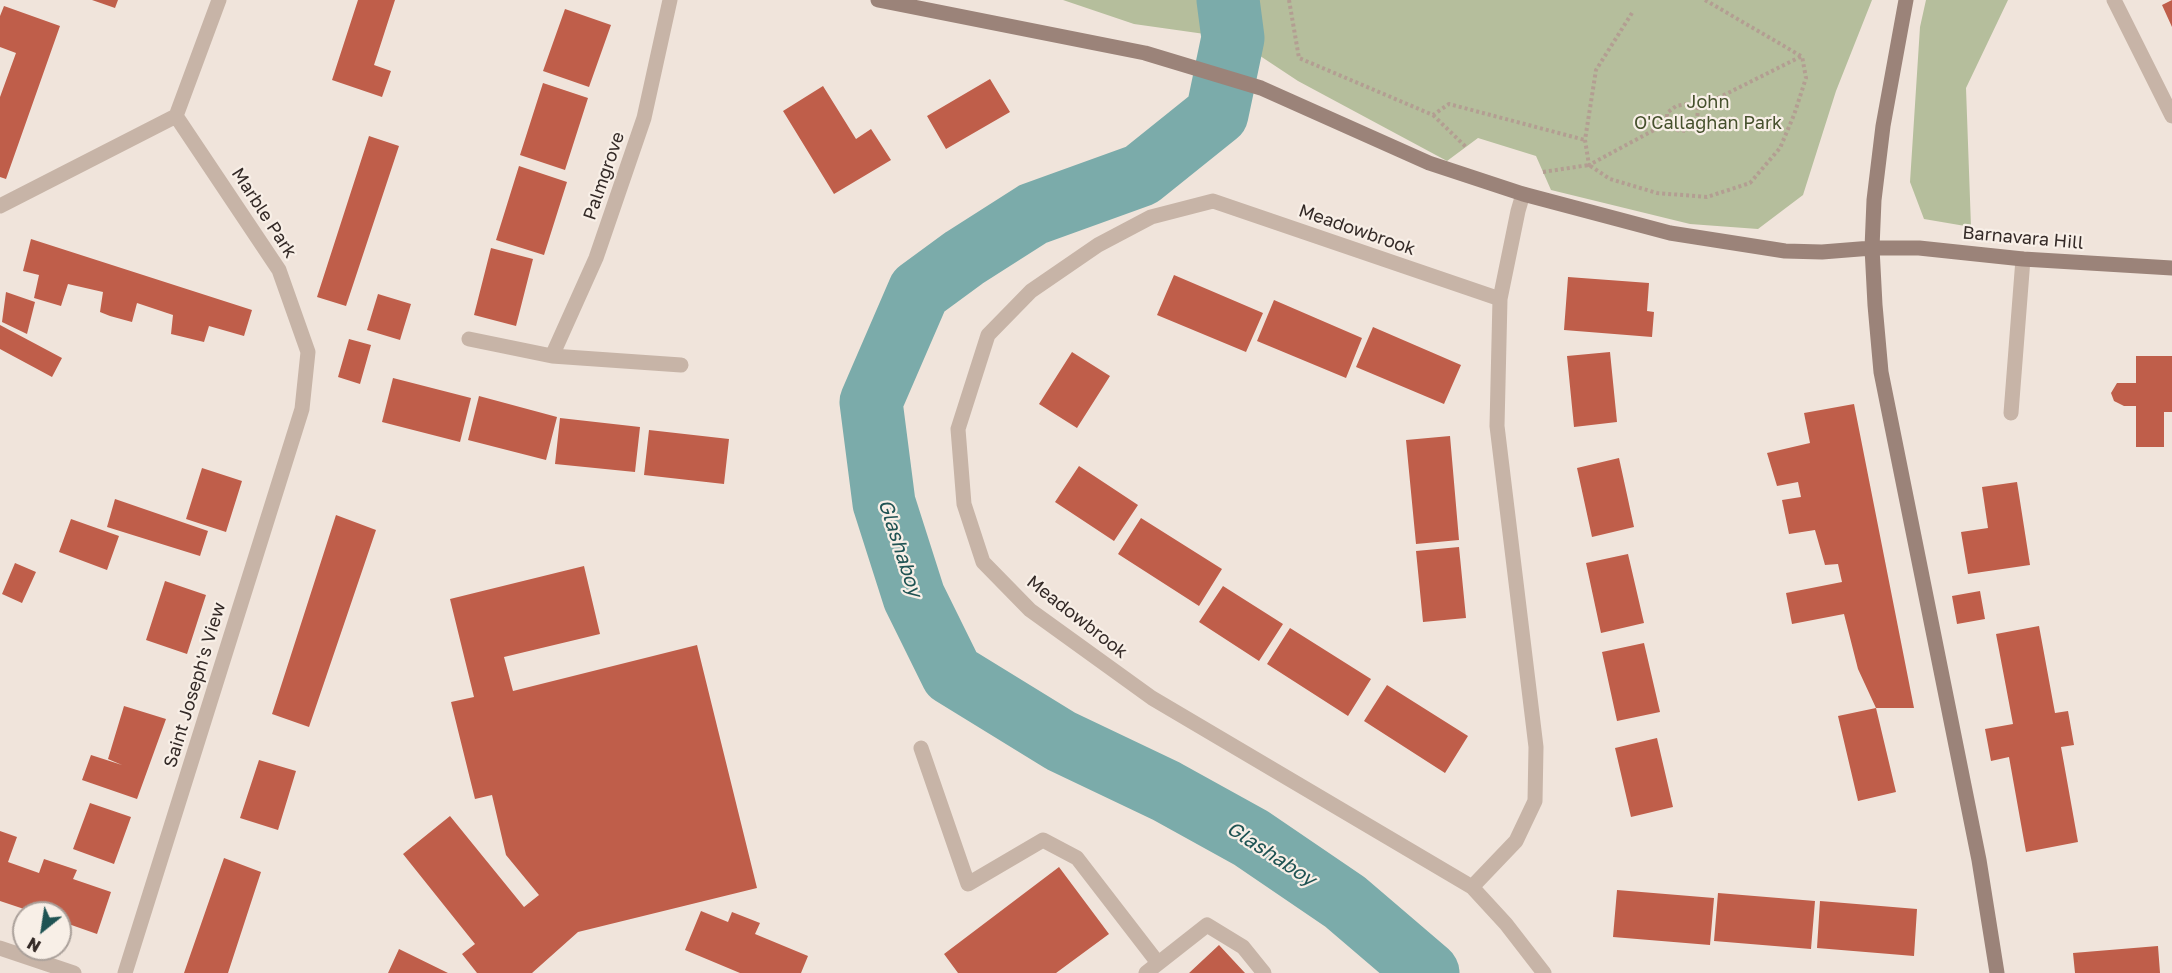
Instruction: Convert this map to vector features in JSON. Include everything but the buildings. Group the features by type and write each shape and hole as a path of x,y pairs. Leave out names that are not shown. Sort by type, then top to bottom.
{"street":[{"path":"0,206 176,116 219,0"},
{"name":"Palmgrove","path":"552,356 596,258 644,118 670,0"},
{"name":"Barnavara Hill","path":"878,0 1145,52 1260,88 1429,163 1523,194 1670,233 1785,251 1822,252 1872,248 1919,248 2023,260 2172,268"},
{"path":"1906,0 1883,126 1874,200 1872,248 1881,372 1979,860 1997,973"},
{"path":"2114,0 2172,116"},
{"name":"Marble Park","path":"176,116 279,270 308,352 302,409"},
{"path":"1472,887 1516,841 1535,801 1536,747 1497,426 1500,300 1523,194"},
{"name":"Meadowbrook","path":"1500,300 1213,201 1151,217 1098,245 1031,291 988,335 958,429 964,504 983,562 1030,610 1152,698 1472,887 1506,924 1544,973"},
{"path":"2011,413 2023,260"},
{"path":"469,339 552,356 681,366"},
{"name":"Saint Joseph's View","path":"125,973 302,409"},
{"path":"921,748 968,884 1043,840 1077,858 1152,968 1207,925 1243,947 1264,973"},
{"path":"0,948 74,973"}],"path":[{"path":"1289,0 1299,58 1433,115 1449,104 1585,140"},
{"path":"1632,13 1596,70 1585,140 1589,165 1610,179 1657,193 1707,197 1750,183 1780,148 1794,116 1806,78 1802,56 1705,0"},
{"path":"1698,108 1697,121 1688,131 1674,130 1667,123 1667,113 1676,106 1687,104 1698,108 1802,56"},
{"path":"1589,165 1667,123"}],"green space":[{"name":"John O'Callaghan Park","path":"1063,0 1223,0 1232,30 1228,0 1872,0 1836,91 1803,195 1758,229 1690,224 1551,190 1536,156 1478,138 1447,161 1298,81 1233,38 1134,24"},
{"path":"1926,0 2008,0 1966,88 1971,227 1924,219 1910,182 1920,27"}],"waterway":[{"name":"Glashaboy","path":"1228,0 1233,38 1217,114 1141,175 1033,214 964,258 919,291 871,402 884,503 914,597 952,674 1061,741 1166,791 1251,838 1345,902 1428,973"}]}
